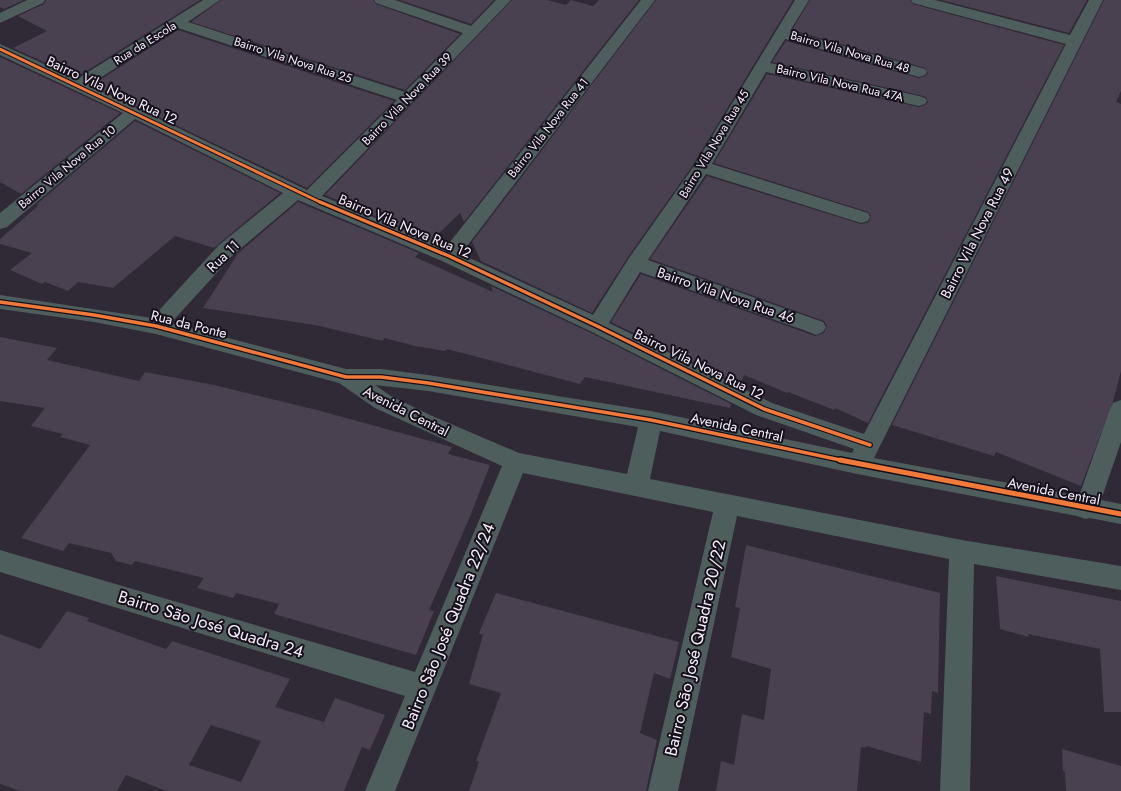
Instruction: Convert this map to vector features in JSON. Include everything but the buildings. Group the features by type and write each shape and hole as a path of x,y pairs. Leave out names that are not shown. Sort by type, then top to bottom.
{"street":[{"path":"0,19 38,0"},
{"name":"Rua da Escola","path":"76,86 213,0"},
{"path":"381,0 472,32"},
{"name":"Bairro Vila Nova Rua 39","path":"303,195 408,98 504,0"},
{"name":"Bairro Vila Nova Rua 41","path":"449,256 648,0"},
{"name":"Bairro Vila Nova Rua 45","path":"597,326 636,263 702,167 761,66 802,0"},
{"path":"918,0 1074,41"},
{"name":"Bairro Vila Nova Rua 49","path":"857,464 870,445 1096,0"},
{"name":"Bairro Vila Nova Rua 25","path":"177,23 408,98"},
{"name":"Bairro Vila Nova Rua 48","path":"782,33 919,72"},
{"name":"Bairro Vila Nova Rua 12","path":"0,49 134,112 303,195 449,256 597,326 764,409 870,445"},
{"name":"Bairro Vila Nova Rua 47A","path":"761,66 919,101"},
{"name":"Bairro Vila Nova Rua 10","path":"3,216 134,112"},
{"path":"702,167 861,216"},
{"name":"Rua 11","path":"156,326 226,250 303,195"},
{"name":"Bairro Vila Nova Rua 46","path":"636,263 816,327"},
{"name":"Rua da Ponte","path":"0,302 94,315 156,326 346,377"},
{"name":"Avenida Central","path":"346,377 381,377 428,383 651,420 857,464 1121,514"},
{"name":"Avenida Central","path":"346,377 383,402 422,421 516,462 962,551 1121,578"},
{"path":"1086,508 1121,409"},
{"path":"636,487 651,420"},
{"name":"Bairro São José Quadra 22/24","path":"380,791 516,462"},
{"name":"Bairro São José Quadra 20/22","path":"663,791 727,505"},
{"path":"955,791 962,551"},
{"name":"Bairro São José Quadra 24","path":"0,561 422,688"}],"cycle path":[{"path":"0,49 134,112 296,192 449,256 597,326 764,409 870,445"},
{"path":"0,302 94,315 156,326 346,377 381,377 428,383 651,420 857,464 1121,514"}]}
